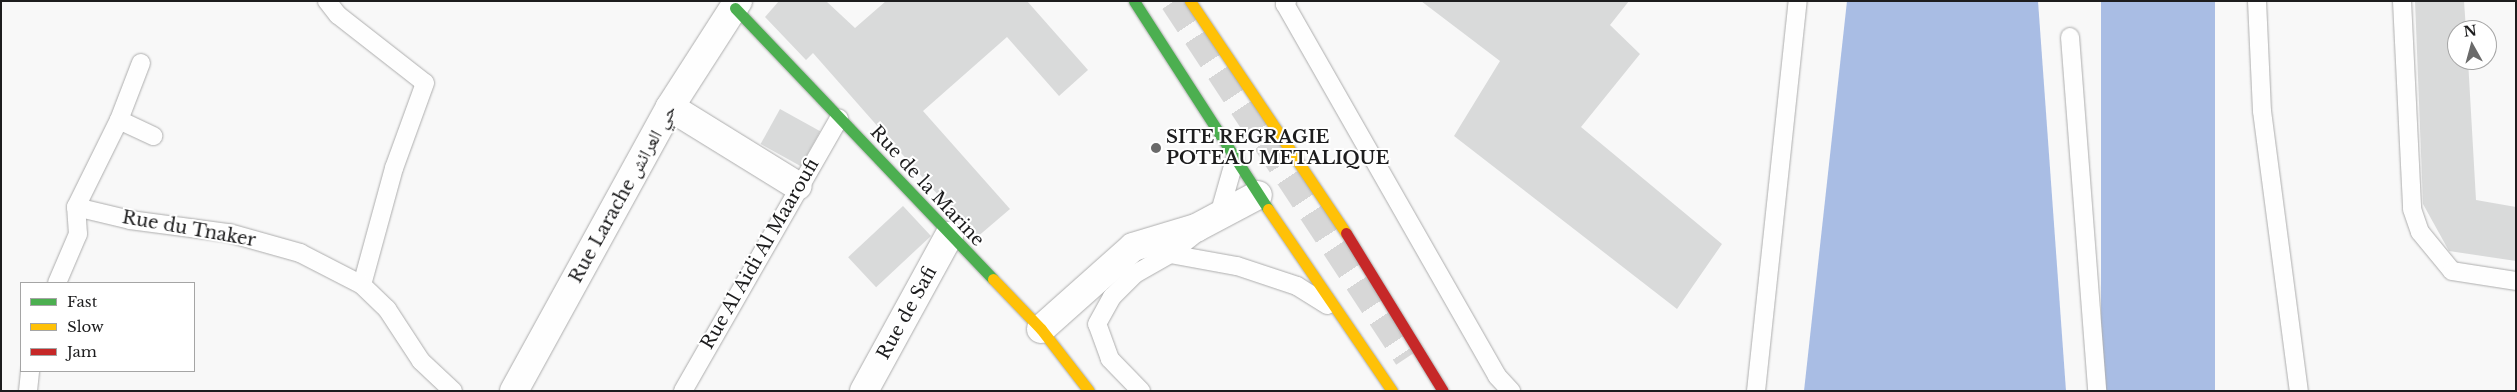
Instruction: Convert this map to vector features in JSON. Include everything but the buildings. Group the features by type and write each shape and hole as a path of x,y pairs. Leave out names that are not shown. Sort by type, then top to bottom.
{"main road":[{"path":"1134,1 1258,195 1392,391"},
{"path":"1190,1 1360,254 1443,391"},
{"name":"Rue de la Marine","path":"737,5 949,236 1041,329 1089,391"}],"street":[{"name":"Rue Larache حي العرائش","path":"514,391 670,107 737,5"},
{"path":"670,107 798,186"},
{"path":"1041,329 1133,247 1196,228 1258,195"},
{"name":"Rue de Safi","path":"864,391 949,236"}],"lane":[{"path":"327,1 338,15 425,83 394,168 362,285"},
{"path":"1287,1 1285,4 1498,376 1511,391"},
{"path":"1756,391 1798,1"},
{"path":"2257,1 2262,110 2299,391"},
{"path":"2402,1 2412,209 2420,232 2452,272 2516,281"},
{"path":"2070,36 2097,391"},
{"path":"57,282 78,234 76,207 119,120 140,63"},
{"name":"Rue Al Aidi Al Maaroufi","path":"682,391 798,186 839,118"},
{"path":"119,120 153,136"},
{"path":"1141,391 1110,358 1097,324 1112,297 1136,274 1170,254 1220,215 1235,159"},
{"name":"Rue du Tnaker","path":"76,207 268,243 300,253 362,285 387,309 421,361 453,391"},
{"path":"1170,254 1237,266 1297,286 1339,312"},
{"path":"28,391 30,372"}],"water":[{"path":"1847,1 2038,1 2066,391 1804,391"},
{"path":"2101,1 2215,1 2215,391 2101,391"}],"tunnel":[{"path":"1174,1 1408,357"}],"traffic: fast":[{"path":"1134,1 1268,209"},
{"path":"735,8 993,279"}],"traffic: slow":[{"path":"1190,1 1346,233"},
{"path":"1268,209 1392,391"},
{"path":"993,279 1041,329 1089,391"}],"traffic: jam":[{"path":"1346,233 1443,391"}],"place":[{"name":"SITE REGRAGIE POTEAU METALIQUE","path":"1156,148"}]}
